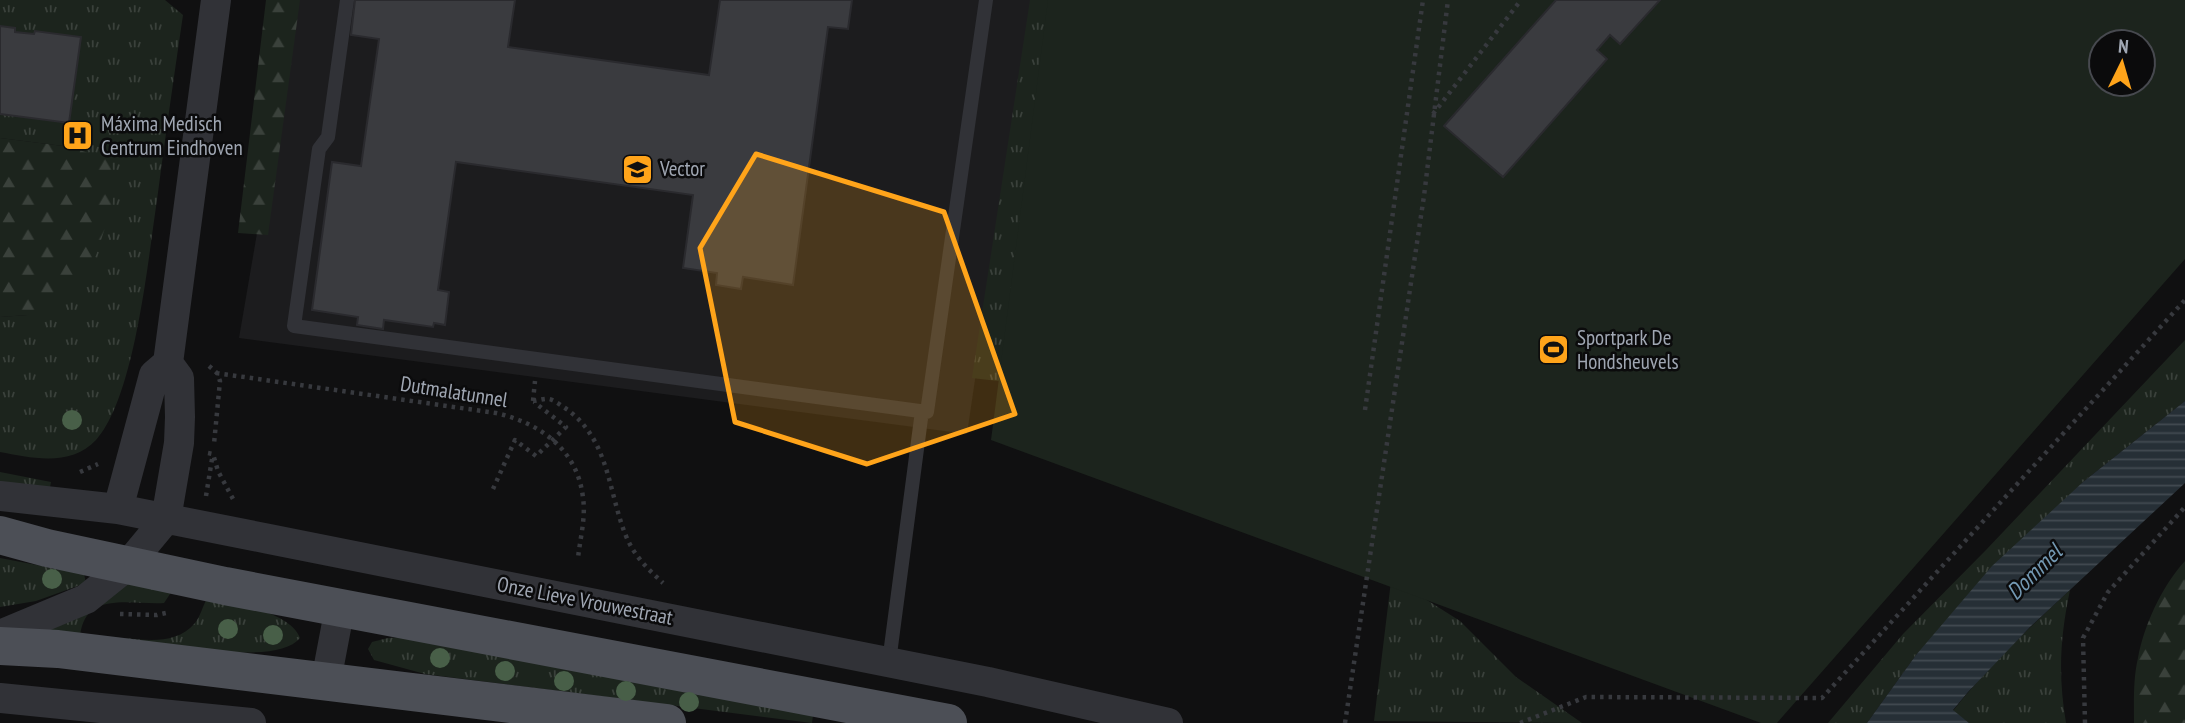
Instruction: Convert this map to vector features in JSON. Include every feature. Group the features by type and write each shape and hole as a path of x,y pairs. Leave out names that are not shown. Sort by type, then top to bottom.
{"main road":[{"path":"0,535 186,578 948,723"},
{"path":"0,646 58,649 667,723"}],"street":[{"path":"118,509 155,375 168,363 216,0"},
{"path":"0,635 86,599 127,566 166,519 179,443 180,417 179,378 168,363"},
{"name":"Onze Lieve Vrouwestraat","path":"0,496 118,509 889,662 1168,723"},
{"path":"326,681 340,607"},
{"path":"0,698 251,723"}],"lane":[{"path":"347,0 328,137 319,149 294,326 927,412 986,0"},
{"path":"889,662 922,411"}],"path":[{"path":"1365,411 1423,0"},
{"path":"1345,723 1424,196 1448,0"},
{"path":"1432,115 1521,0"},
{"path":"1520,723 1586,697 1822,698 2185,300"},
{"name":"Dutmalatunnel","path":"217,373 496,413 531,424 553,440 572,465 579,480 584,499 578,558"},
{"path":"493,489 515,440 536,456 566,427 533,401 550,399 580,420 595,439 615,494 625,535 635,555 666,587"},
{"path":"2085,723 2082,638 2108,592 2185,507"},
{"path":"117,614 158,615 172,610 181,601 186,578"}],"highlighted area":[{"path":"756,154 944,212 1015,414 867,464 735,422 700,248"}],"shaded area":[{"name":"Vector","path":"297,0 1031,0 967,434 239,338"}],"green space":[{"name":"Máxima Medisch Centrum Eindhoven","path":"0,0 165,0 183,15 144,291 130,361 121,393 96,440 86,449 63,457 38,458 0,452 0,317 28,315 71,147 0,138"},
{"path":"266,0 300,0 268,235 238,233"},
{"path":"1030,0 1066,0 1363,422 972,378"},
{"name":"Sportpark De Hondsheuvels","path":"1048,0 2185,0 2185,259 1777,723 1761,723 991,440"},
{"path":"0,138 71,147 108,160 117,180 110,213 96,255 70,288 51,304 28,315 0,317"},
{"path":"2185,340 2185,401 2083,482 1916,655 1867,723 1828,723 1903,634"},
{"path":"0,472 51,482 50,487 0,486"},
{"path":"0,558 84,574 86,583 36,601 0,607"},
{"path":"2185,561 2185,723 2134,723 2135,674 2145,632 2155,606"},
{"path":"1392,573 1408,588 1460,621 1516,677 1582,723 1374,721"},
{"path":"128,583 172,591 164,603 124,602 100,606 90,612 83,622 80,637 45,633"},
{"path":"2070,590 2061,656 2066,723 1969,723 1953,711 2024,633"},
{"path":"207,598 273,615 285,621 300,638 287,647 243,653 122,638 161,640 179,635 195,623"},
{"path":"407,637 813,715 812,723 425,674 374,660 368,649 372,642"}],"water":[{"name":"Dommel","path":"2185,401 2185,483 2030,627 1968,692 1953,710 1969,723 1867,723 1916,655 1992,566 2083,482"}],"building":[{"path":"355,0 515,0 508,47 709,75 720,0 852,0 848,29 828,27 793,285 743,277 741,289 716,285 717,273 683,268 693,195 456,162 438,290 449,292 445,325 434,323 433,327 384,320 383,329 357,325 358,317 312,310 332,162 361,166 379,39 351,35"},
{"path":"1556,0 1660,0 1620,44 1610,35 1597,50 1607,59 1503,177 1444,126"},
{"path":"0,26 15,28 15,32 34,34 35,31 81,37 69,123 0,114"}],"place":[{"name":"Máxima Medisch Centrum Eindhoven","path":"78,136"},
{"name":"Vector","path":"637,169"},
{"name":"Sportpark De Hondsheuvels","path":"1554,350"}]}
